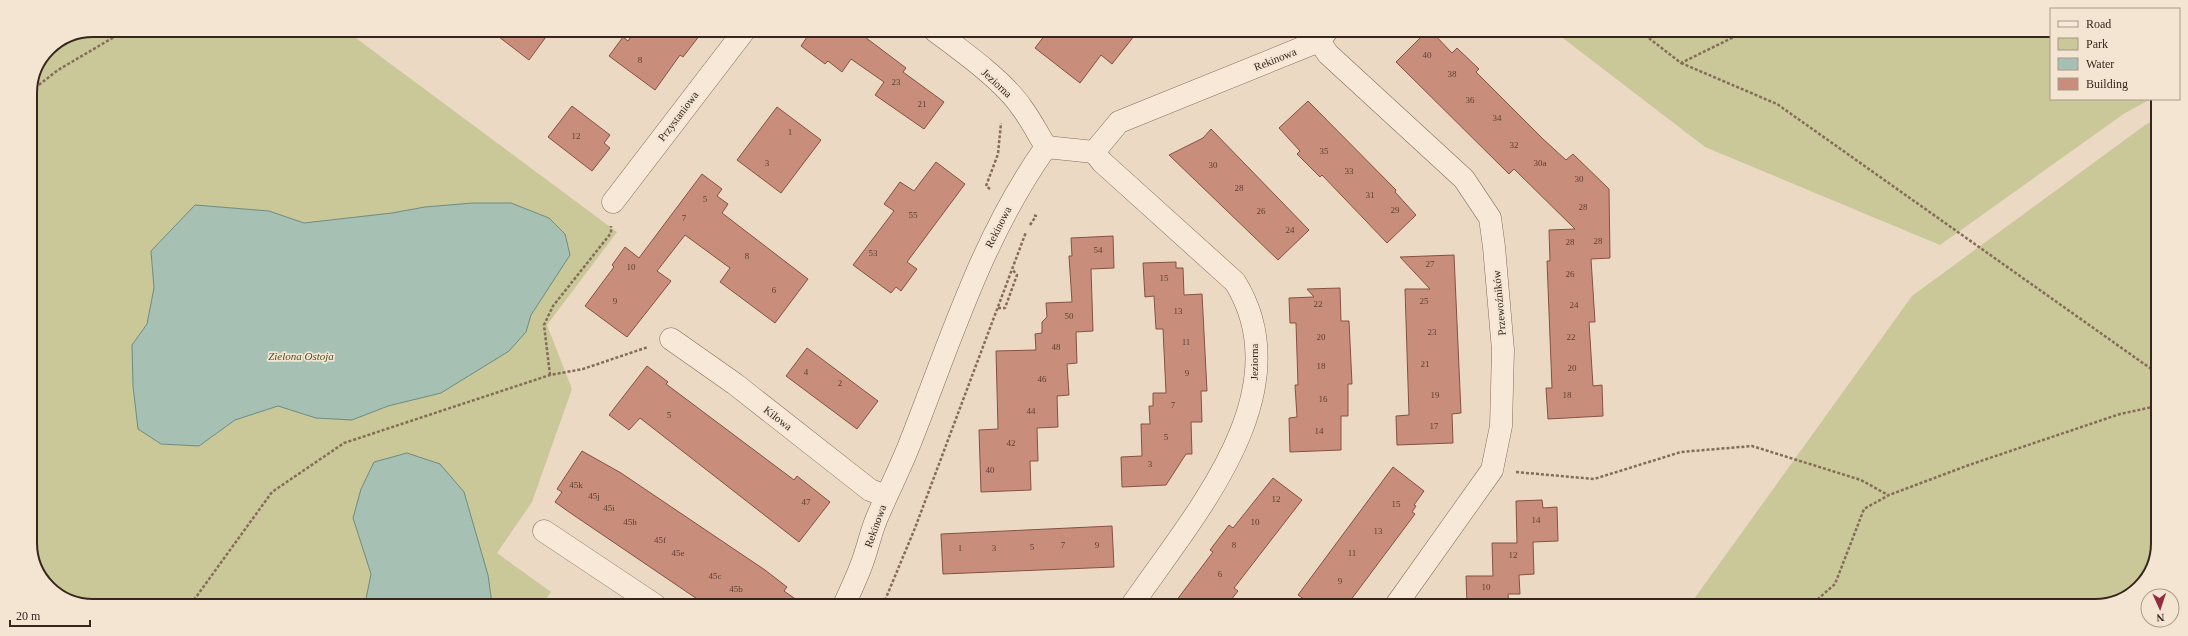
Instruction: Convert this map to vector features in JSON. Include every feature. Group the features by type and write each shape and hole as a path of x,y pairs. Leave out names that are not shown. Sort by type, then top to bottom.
{"street":[{"name":"Przystaniowa","path":"612,202 739,37"},
{"name":"Jeziorna","path":"943,37 989,74 1022,107 1046,148"},
{"name":"Rekinowa","path":"1094,152 1120,122 1321,37"},
{"name":"Przewoźników","path":"1323,37 1328,54 1464,179 1490,218 1494,247 1503,350 1501,426 1492,470 1400,599"},
{"name":"Rekinowa","path":"847,599 862,566 869,539 886,496 907,449 925,399 987,247 1010,203 1046,148"},
{"path":"1046,148 1094,152"},
{"name":"Jeziorna","path":"1094,152 1102,162 1235,282 1247,302 1256,352 1254,392 1249,412 1233,453 1220,478 1136,599"},
{"name":"Kilowa","path":"671,339 735,384 870,490 886,496"},
{"path":"544,531 647,599"}],"path":[{"path":"38,86 58,70 114,37"},
{"path":"1647,37 1681,63 1777,104 2151,369"},
{"path":"1681,63 1734,37"},
{"path":"986,186 998,154 1000,125 1014,99"},
{"path":"550,375 544,325 553,306 611,233 612,202"},
{"path":"885,599 912,535 1027,229 1036,216"},
{"path":"998,308 1004,308 1016,275 1012,269"},
{"path":"195,599 272,492 344,443 550,375 583,369 671,339"},
{"path":"1818,599 1835,584 1864,509 1888,495 1968,465 2120,414 2151,407"},
{"path":"1492,470 1594,478 1680,452 1752,446 1861,480 1888,495"}],"green space":[{"name":"Zielona Ostoja","path":"93,37 354,37 617,232 547,325 572,389 532,502 497,553 551,592 546,599 86,599 68,593 56,585 41,564 37,546 37,93 41,72 53,53 72,41"},
{"path":"1562,37 2050,37 2050,100 2149,100 2125,113 1940,245 1705,147"},
{"path":"2151,122 2151,550 2145,568 2137,580 2123,591 2113,596 2095,599 1694,599 1912,296 2145,125"}],"water":[{"path":"473,203 511,203 549,218 565,234 570,255 531,315 526,332 509,351 441,393 388,406 352,420 316,418 278,406 235,420 199,446 161,444 138,429 133,386 132,345 147,324 154,288 151,251 195,205 269,211 304,223 392,213 425,207"},
{"path":"407,453 440,464 464,492 488,575 491,599 366,599 371,574 353,518 361,489 374,462"}],"building":[{"path":"499,37 546,37 529,60"},
{"path":"623,37 628,41 631,37 698,37 683,57 680,55 655,90 609,56"},
{"path":"807,37 865,37 906,68 903,72 944,102 924,129 875,95 884,82 851,59 842,72 828,61 825,64 801,46"},
{"path":"1043,37 1133,37 1112,64 1101,55 1080,83 1035,48"},
{"path":"1421,37 1437,37 1452,53 1457,48 1479,69 1476,72 1543,139 1566,160 1573,154 1609,189 1610,258 1591,259 1595,322 1589,322 1593,386 1602,385 1603,416 1548,419 1546,388 1552,388 1547,261 1550,261 1549,230 1575,229 1514,169 1509,174 1396,62"},
{"path":"1308,101 1396,190 1395,192 1416,215 1387,243 1322,175 1320,177 1297,154 1300,151 1279,128"},
{"path":"572,106 610,135 604,143 610,148 592,171 548,137"},
{"path":"777,107 821,140 781,193 737,160"},
{"path":"1211,129 1309,230 1278,260 1169,155 1203,138"},
{"path":"936,162 965,184 907,262 917,269 901,291 896,287 891,293 853,265 894,211 884,204 900,182 914,191"},
{"path":"702,174 722,189 717,196 728,204 722,213 808,279 775,323 720,282 730,268 685,235 657,271 671,281 627,337 585,306 614,267 612,265 625,247 639,258"},
{"path":"1113,236 1114,268 1091,269 1093,331 1076,332 1077,363 1067,364 1069,395 1057,396 1058,427 1037,428 1038,461 1030,461 1031,490 981,492 979,430 998,429 996,351 1036,350 1035,334 1042,333 1042,322 1047,317 1046,303 1072,302 1069,256 1072,256 1071,238"},
{"path":"1454,255 1461,413 1452,414 1453,443 1397,445 1396,416 1409,415 1405,289 1430,289 1400,257"},
{"path":"1176,262 1176,268 1183,268 1184,295 1202,294 1207,391 1201,391 1202,422 1191,422 1192,454 1186,454 1166,485 1122,487 1121,457 1142,456 1141,424 1150,424 1149,406 1153,406 1153,393 1166,393 1163,329 1156,329 1154,296 1145,297 1143,263"},
{"path":"1340,288 1341,321 1349,321 1352,384 1348,384 1348,416 1341,416 1341,450 1290,452 1289,418 1297,417 1295,385 1298,385 1296,323 1290,323 1289,298 1314,297 1307,289"},
{"path":"807,348 878,401 857,429 786,376"},
{"path":"647,366 668,382 666,384 794,480 797,476 830,502 799,542 640,418 629,430 609,415"},
{"path":"582,451 621,473 765,570 787,587 784,591 795,599 697,599 555,502 562,492 557,489"},
{"path":"1393,467 1424,491 1414,505 1416,506 1412,512 1415,514 1351,599 1304,599 1298,595"},
{"path":"1273,478 1302,500 1234,588 1238,591 1232,599 1178,599 1213,552 1210,550 1229,525 1233,528"},
{"path":"1542,500 1543,508 1557,507 1558,541 1533,542 1534,574 1519,575 1520,594 1508,594 1508,599 1467,599 1466,576 1493,576 1492,543 1517,543 1516,501"},
{"path":"1112,526 1114,567 943,574 941,534"}]}
